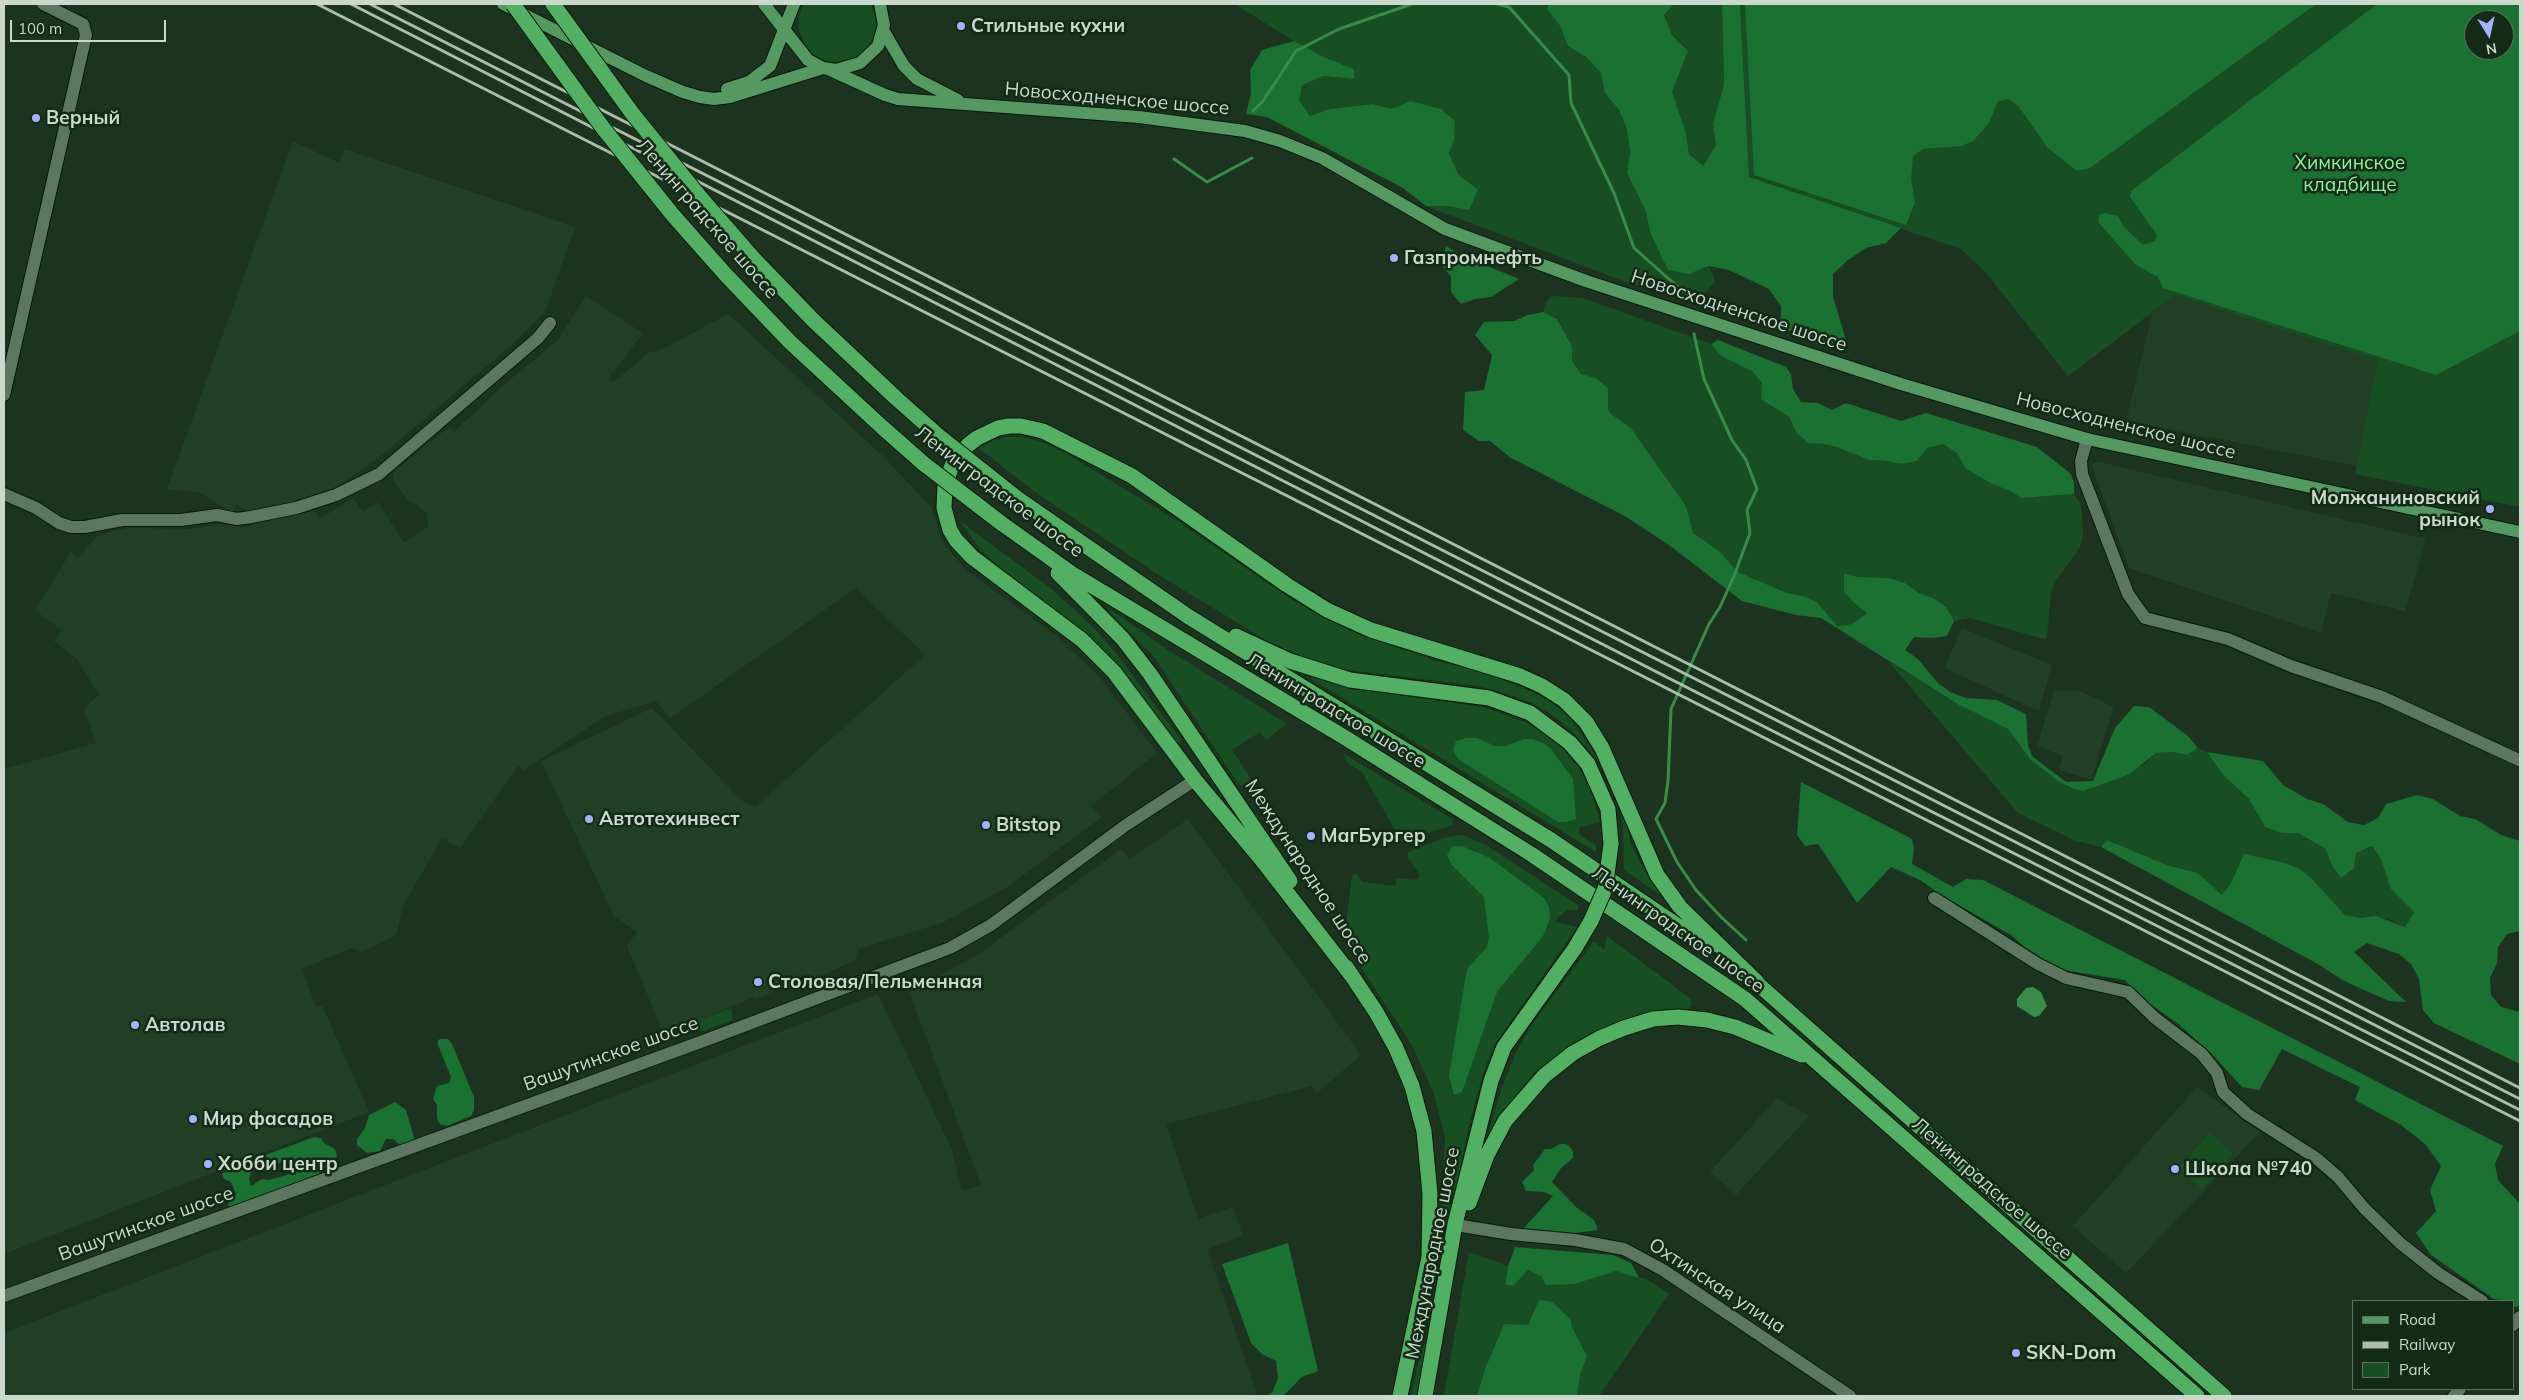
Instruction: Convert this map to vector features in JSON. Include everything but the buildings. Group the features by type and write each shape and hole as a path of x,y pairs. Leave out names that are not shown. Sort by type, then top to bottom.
{"highway":[{"name":"Ленинградское шоссе","path":"513,4 604,128 672,214 725,274 790,342 924,464 1029,544 1074,575 1344,737 1531,854 1746,999 2197,1396"},
{"name":"Ленинградское шоссе","path":"553,4 632,113 700,197 753,258 814,320 941,438 1018,499 1190,617 1551,840 1691,934 1757,982 2224,1396"},
{"path":"1351,975 1261,859 1195,780 1114,672 1082,640 972,557 956,540 945,514 945,485 956,458 977,438 987,432 1009,426 1044,430 1132,476 1287,585 1327,610 1372,630 1520,676 1542,686 1564,700 1586,722 1602,748 1657,875 1680,907 1757,982"},
{"name":"Международное шоссе","path":"1029,544 1123,639 1150,674 1224,780 1351,975 1392,1041 1412,1086 1424,1131 1428,1168 1430,1194 1428,1257 1400,1396"},
{"name":"Международное шоссе","path":"1154,591 1243,640 1290,662 1350,680 1489,698 1530,713 1570,743 1588,764 1608,810 1611,844 1605,889 1591,922 1575,948 1504,1047 1491,1081 1454,1224 1425,1396"},
{"path":"1450,1254 1462,1226 1472,1190 1487,1155 1505,1121 1544,1076 1573,1053 1600,1038 1624,1028 1653,1020 1678,1017 1707,1020 1735,1027 1768,1039 1820,1064"}],"main road":[{"path":"502,4 646,76 683,92 714,98 730,96 825,68 844,69 860,64 878,46 893,4"},
{"name":"Новосходненское шоссе","path":"764,4 808,60 885,96 898,99 963,102 997,107 1139,117 1217,126 1280,141 1330,163 1445,229 1586,281 1901,384 2087,439 2520,532"},
{"name":"Новосходненское шоссе","path":"880,4 884,25 904,66 917,79 963,102"},
{"path":"683,92 707,93 758,77 770,66 792,8"},
{"path":"792,8 790,31 793,40"}],"street":[{"path":"4,395 86,35 83,24 43,4"},
{"path":"4,494 36,508 59,523 71,527 85,527 122,520 181,520 217,515 237,519 296,508 336,496 379,474 538,338 550,323"},
{"path":"2087,439 2081,461 2082,474 2128,594 2145,618 2228,639 2291,666 2382,697 2519,760"},
{"name":"Вашутинское шоссе","path":"4,1296 706,1040 950,948 991,925 1126,825 1195,780"},
{"path":"1934,898 2038,964 2066,978 2128,992 2155,1018 2202,1054 2217,1073 2222,1092 2247,1114 2316,1158 2338,1177 2364,1208 2400,1243 2438,1273 2480,1300"},
{"name":"Охтинская улица","path":"1462,1226 1624,1248 1663,1270 1850,1396"}],"shaded area":[{"path":"293,141 339,163 345,149 575,227 545,312 516,341 382,455 337,487 295,502 251,512 236,504 233,513 198,492 167,489"},
{"path":"2175,295 2379,360 2357,466 2126,421 2153,312"},
{"path":"586,296 643,333 608,379 612,383 650,352 659,351 728,314 883,456 931,507 944,544 966,570 1057,636 1101,679 1157,753 1091,806 1102,817 1007,887 944,922 859,949 855,960 815,979 800,978 756,1000 754,997 696,1022 694,1020 663,1032 627,946 637,932 614,916 541,761 652,708 742,801 755,807 925,655 856,588 670,718 656,701 606,716 524,770 518,766 460,848 442,838 403,906 396,935 362,952 351,948 302,969 316,1007 322,1005 369,1112 4,1254 4,769 96,743 84,709 99,694 76,658 54,641 61,630 35,610 71,552 78,557 99,535 128,528 192,529 218,524 245,527 314,510 320,519 353,498 363,512 378,502 404,543 428,526 427,514 418,505 410,503 393,480 395,470 449,427 454,432 505,384 557,341"},
{"path":"2099,462 2426,539 2405,611 2331,593 2321,633 2129,568 2091,464"},
{"path":"1962,628 2052,665 2039,711 1944,668"},
{"path":"2077,690 2114,707 2091,780 2059,770 2063,756 2037,746 2054,691"},
{"path":"1188,819 1361,1055 1317,1093 1312,1086 1166,1124 1198,1219 1233,1207 1243,1236 1207,1249 1257,1394 1250,1396 4,1396 4,1333 878,994 952,1150 962,1191 981,1185 909,991 976,956 1121,849 1130,859"},
{"path":"2033,987 2041,992 2047,1006 2039,1016 2034,1017 2017,1006 2017,999 2026,988"},
{"name":"Школа №740","path":"2197,1087 2260,1132 2126,1273 2073,1226"},
{"path":"1777,1098 1809,1116 1736,1195 1710,1172"}],"green space":[{"path":"804,4 871,4 877,25 870,46 859,56 844,62 829,62 815,56 805,45 799,30 799,15"},
{"path":"1235,4 1549,4 1547,9 1560,26 1568,46 1586,57 1601,73 1605,93 1619,110 1627,130 1630,152 1627,174 1646,212 1650,232 1689,274 1709,266 1715,281 1698,302 1673,296 1626,282 1426,206 1448,206 1469,210 1449,152 1454,140 1410,101 1392,109 1372,104 1330,109 1310,116 1299,100 1301,85 1324,76 1353,79 1354,69 1324,57 1294,41"},
{"path":"1549,4 1674,4 1664,15 1672,35 1688,51 1672,92 1686,133 1689,154 1703,166 1716,145 1713,124 1724,84 1722,4 1740,4 1749,177 1901,228 1886,243 1866,248 1848,260 1833,274 1833,297 1846,340 1821,347 1806,337 1781,327 1781,306 1769,289 1729,270 1709,266 1689,274 1668,270 1650,232 1646,212 1627,173 1630,152 1627,130 1619,110 1605,93 1601,73 1586,57 1568,46 1560,26 1547,9"},
{"path":"1674,4 1722,4 1724,84 1713,124 1716,145 1703,167 1689,154 1686,133 1672,92 1688,51 1672,35 1664,15"},
{"name":"Химкинское кладбище","path":"1740,4 2520,4 2520,507 2355,474 2378,360 2175,295 2068,376 1987,274 1961,249 1749,177"},
{"path":"1745,4 2316,4 2090,168 2077,171 2048,148 2019,107 2009,99 1998,101 1989,123 1973,141 1961,146 1923,149 1913,156 1911,179 1915,203 1906,225 1754,175"},
{"path":"2377,4 2520,4 2520,331 2436,375 2163,288 2158,277 2136,265 2098,222 2099,215 2105,213 2118,216 2123,226 2143,245 2155,241 2157,235 2130,197 2131,191"},
{"path":"1294,41 1324,57 1354,69 1354,79 1324,76 1302,85 1299,100 1310,116 1330,109 1372,104 1392,109 1410,101 1441,109 1455,121 1454,140 1449,153 1458,174 1478,190 1469,210 1448,206 1426,206 1403,188 1267,117 1246,114 1251,93 1250,70 1262,50"},
{"path":"1446,246 1463,256 1519,279 1491,297 1475,299 1461,304 1451,292 1451,277 1441,264"},
{"path":"1552,296 1583,298 1711,344 1721,356 1752,370 1762,383 1762,399 1789,417 1796,432 1808,443 1824,444 1839,448 1869,460 1901,464 1917,461 1927,448 1943,444 1957,453 1965,468 1992,484 2008,489 2022,498 2074,494 2080,503 2083,536 2080,547 2055,582 2051,592 2047,636 2044,639 1970,618 1954,621 1946,607 1933,598 1919,593 1905,583 1889,578 1859,577 1844,574 1854,603 1867,613 1852,624 1837,626 1817,602 1803,596 1787,593 1738,572 1718,550 1693,533 1686,506 1631,428 1611,415 1608,409 1608,388 1596,378 1581,374 1572,361 1572,346 1557,319 1543,312 1546,302"},
{"path":"1543,312 1557,319 1572,346 1572,361 1581,374 1596,378 1608,388 1608,409 1611,414 1631,428 1686,506 1693,533 1718,550 1738,572 1787,593 1803,596 1817,602 1837,626 1852,624 1867,613 1854,603 1844,591 1844,574 1859,577 1889,578 1905,583 1919,593 1933,598 1946,607 1954,621 1947,636 1932,638 1914,637 1905,650 1918,659 1938,683 1950,692 1966,698 1997,700 2026,714 2028,745 2032,756 2066,782 2093,781 2115,728 2134,706 2149,707 2188,736 2198,748 2187,755 2172,752 2156,753 2130,774 2083,791 2074,789 2058,781 2030,759 2008,729 1959,705 1821,618 1796,615 1742,601 1669,545 1623,515 1511,458 1490,441 1479,441 1463,430 1465,392 1484,390 1492,355 1475,335 1484,322 1514,321 1528,315"},
{"path":"1718,340 1786,367 1791,374 1793,389 1801,402 1818,403 1832,410 1846,403 1901,421 1926,413 2037,447 2071,474 2074,483 2074,494 2022,498 1992,484 1965,468 1957,453 1943,444 1927,448 1917,461 1901,464 1869,460 1839,448 1824,444 1808,443 1796,432 1789,417 1761,399 1762,383 1752,371 1721,356 1711,344"},
{"path":"1007,437 1022,437 1039,441 1065,453 1176,520 1292,600 1355,633 1436,661 1477,670 1533,692 1554,704 1571,719 1601,764 1574,733 1554,716 1532,703 1508,694 1479,686 1348,670 1306,658 1269,642 1162,577 1035,492 979,448 994,440"},
{"path":"960,521 1053,590 1094,628 1119,657 1182,741 1177,744 1094,642 1070,621 999,567 980,549"},
{"path":"1108,611 1114,612 1168,650 1287,724 1266,740 1260,732 1232,750 1260,792 1246,789 1237,782 1155,658"},
{"path":"1889,662 1959,705 2008,729 2030,759 2074,789 2144,765 2156,753 2172,752 2187,755 2198,748 2207,752 2222,774 2249,799 2265,827 2282,833 2298,833 2312,840 2326,849 2331,864 2354,868 2356,853 2372,846 2381,859 2391,889 2414,912 2405,927 2392,920 2345,915 2300,869 2244,854 2231,883 2222,895 2198,873 2167,865 2107,840 2101,847 2076,841 2018,813"},
{"path":"1312,677 1341,686 1486,708 1527,723 1545,734 1562,748 1579,768 1591,790 1600,822 1580,827 1579,831 1580,835 1596,845 1596,852 1311,679"},
{"path":"1466,738 1477,738 1495,746 1506,746 1524,739 1533,739 1543,743 1551,749 1573,779 1576,819 1558,822 1458,759 1453,750 1456,741"},
{"path":"2207,752 2263,761 2283,785 2307,799 2323,804 2348,822 2364,825 2378,818 2386,804 2417,795 2433,799 2460,816 2475,819 2501,835 2520,841 2520,931 2507,934 2498,947 2497,963 2490,978 2491,995 2501,1007 2520,1012 2520,1064 2434,1023 2423,1010 2419,979 2411,964 2399,954 2367,943 2354,952 2406,1002 2389,1001 2344,981 2316,963 2101,847 2107,840 2167,865 2198,873 2222,895 2231,883 2244,854 2285,863 2300,869 2312,879 2345,915 2360,918 2376,916 2405,927 2414,912 2391,889 2381,859 2372,846 2356,853 2354,868 2341,878 2331,864 2326,849 2298,833 2282,833 2265,827 2249,799 2222,774"},
{"path":"1344,754 1451,818 1453,820 1452,825 1402,842 1362,772 1346,762"},
{"path":"1801,782 1912,839 1914,849 1912,864 1953,887 1966,879 1983,880 2503,1146 2495,1164 2498,1180 2520,1204 2520,1304 2517,1307 2514,1306 2514,1300 2494,1299 2431,1255 2416,1233 2436,1211 2430,1190 2441,1166 2425,1144 2401,1125 2355,1100 2360,1087 2282,1049 2259,1090 2242,1087 2211,1053 2177,1023 2146,1001 2125,980 2063,970 2034,956 2011,935 1941,895 1920,880 1891,867 1857,903 1818,844 1805,846 1797,835"},
{"path":"1620,806 1631,844 1660,895 1624,870 1623,826"},
{"path":"1463,835 1486,845 1579,906 1577,910 1567,910 1558,917 1556,922 1577,927 1495,1044 1484,1070 1471,1117 1442,1252 1439,1249 1445,1137 1434,1094 1412,1045 1351,952 1345,931 1352,876 1356,873 1362,882 1395,886 1397,878 1417,880 1420,875 1407,857 1408,852 1447,837"},
{"path":"1452,846 1462,846 1490,858 1544,898 1549,907 1550,918 1543,936 1497,992 1462,1092 1454,1095 1449,1076 1467,969 1487,947 1489,937 1484,897 1452,865 1447,855"},
{"path":"1607,936 1690,998 1692,1004 1688,1010 1642,1015 1622,1021 1578,1041 1536,1071 1501,1113 1487,1137 1501,1090 1516,1052 1534,1022 1594,941 1604,950"},
{"path":"731,1008 733,1020 703,1031 699,1030 696,1022"},
{"path":"448,1039 452,1044 474,1097 474,1110 471,1116 447,1126 440,1124 437,1118 437,1105 433,1099 437,1086 449,1083 451,1077 438,1045 438,1040"},
{"path":"395,1102 406,1110 415,1141 403,1147 393,1139 386,1139 380,1151 367,1153 357,1145 357,1139 365,1128 369,1115"},
{"path":"2210,1133 2233,1154 2202,1189 2178,1168"},
{"path":"314,1137 321,1138 324,1143 335,1149 337,1156 334,1161 336,1167 232,1208 228,1205 229,1201 233,1200 236,1194 231,1182 224,1179 222,1173 247,1168 251,1173 249,1179 251,1186 262,1179 268,1180 287,1175 298,1168 301,1162 289,1158 272,1167 265,1168 260,1164 260,1157"},
{"path":"1560,1144 1566,1144 1570,1147 1573,1152 1573,1158 1561,1168 1552,1182 1576,1207 1594,1220 1598,1230 1560,1235 1529,1231 1524,1228 1553,1196 1544,1192 1526,1191 1522,1182 1534,1170 1533,1165 1545,1149 1551,1149"},
{"path":"1288,1243 1318,1371 1302,1377 1283,1396 1265,1396 1272,1393 1278,1378 1276,1361 1262,1354 1251,1343 1222,1264"},
{"path":"1515,1247 1613,1255 1631,1263 1639,1278 1616,1271 1575,1284 1546,1285 1541,1276 1528,1270 1513,1286 1505,1284 1508,1266"},
{"path":"1469,1252 1508,1266 1505,1283 1528,1270 1541,1276 1575,1284 1616,1271 1646,1279 1669,1294 1599,1396 1577,1396 1580,1375 1587,1356 1572,1327 1539,1300 1529,1325 1504,1324 1485,1369 1477,1396 1444,1396"},
{"path":"1539,1300 1552,1302 1571,1320 1572,1327 1587,1356 1580,1375 1577,1396 1477,1396 1485,1369 1504,1324 1528,1325"},
{"path":"1422,1345 1427,1346 1417,1396 1411,1396"}],"waterway":[{"path":"1253,111 1263,101 1296,51 1339,29 1412,4"},
{"path":"1497,4 1509,7 1569,75 1571,103 1614,193 1634,248 1687,295"},
{"path":"1174,159 1207,182 1252,158"},
{"path":"1694,334 1704,379 1732,440 1746,460 1757,489 1747,510 1750,533 1734,576 1720,607 1709,624 1671,709 1668,781 1665,803 1656,819 1677,862 1696,890 1746,940"}],"railway":[{"path":"317,4 2520,1121"},
{"path":"351,4 1690,689 2520,1110"},
{"path":"370,4 2520,1099"},
{"path":"394,4 2520,1088"}],"place":[{"name":"Стильные кухни","path":"961,26"},
{"name":"Верный","path":"36,118"},
{"name":"Газпромнефть","path":"1394,258"},
{"name":"Молжаниновский рынок","path":"2490,509"},
{"name":"Автотехинвест","path":"589,819"},
{"name":"Bitstop","path":"986,825"},
{"name":"МагБургер","path":"1311,836"},
{"name":"Столовая/Пельменная","path":"758,982"},
{"name":"Автолав","path":"135,1025"},
{"name":"Мир фасадов","path":"193,1119"},
{"name":"Хобби центр","path":"208,1164"},
{"name":"Школа №740","path":"2175,1169"},
{"name":"SKN-Dom","path":"2016,1353"}]}
